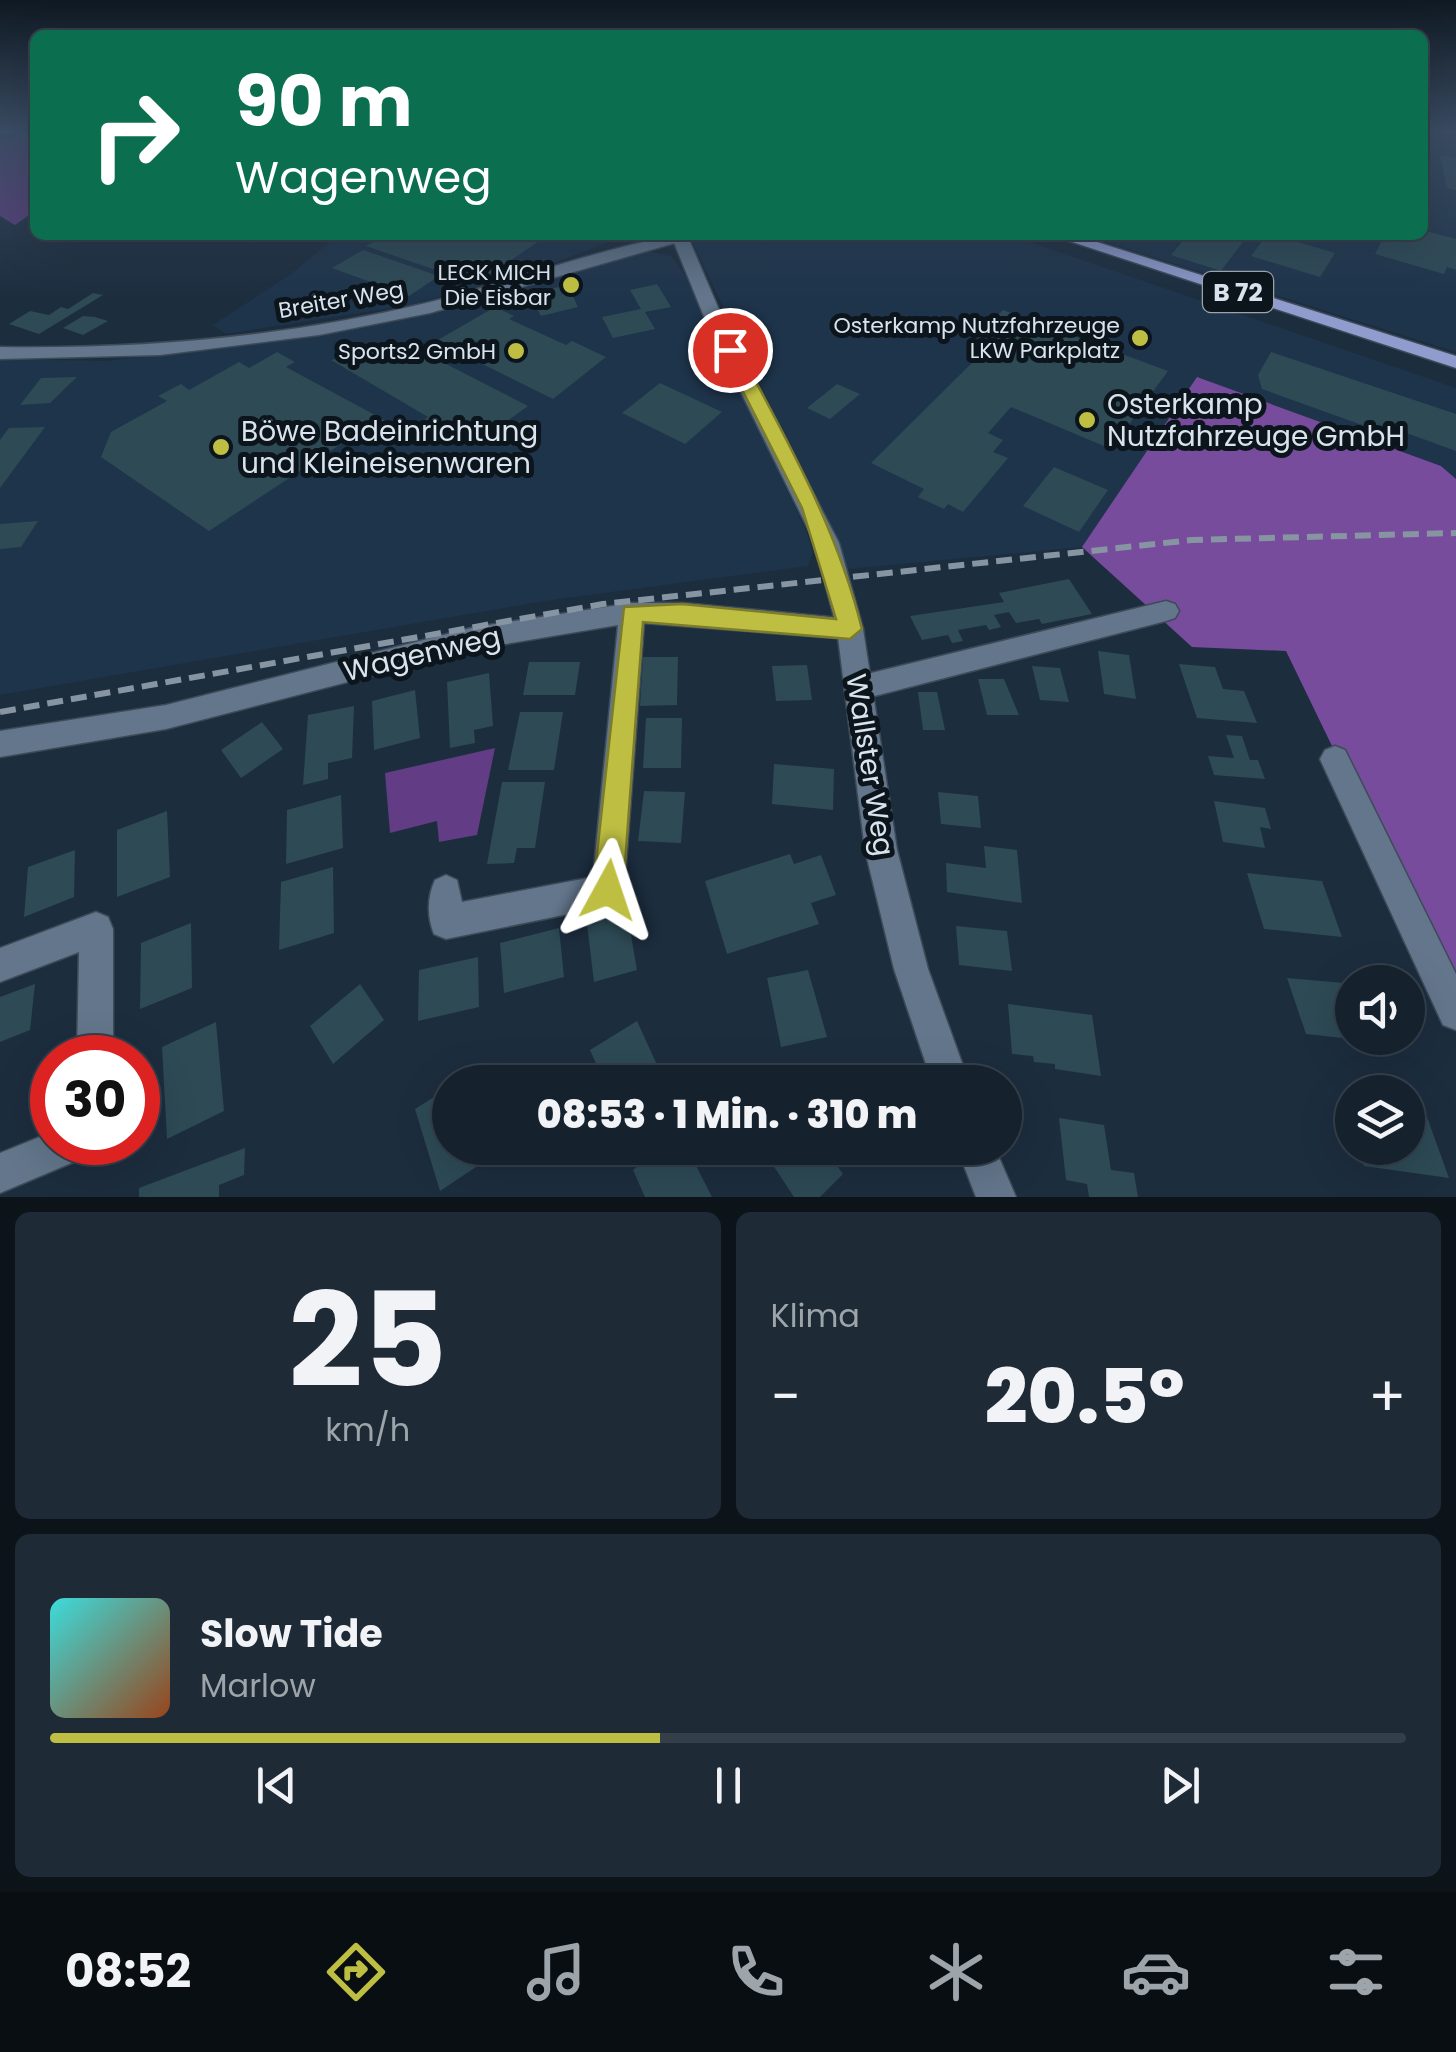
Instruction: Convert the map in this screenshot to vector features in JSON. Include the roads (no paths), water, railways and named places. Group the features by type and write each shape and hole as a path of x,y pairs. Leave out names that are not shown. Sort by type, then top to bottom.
{"main road":[{"name":"B 72","path":"1075,240 1456,362"}],"street":[{"name":"Breiter Weg","path":"0,353 146,352 358,322 426,308 615,250 666,240"},
{"name":"Wallster Weg","path":"682,240 714,318 812,508 838,578 850,629 881,850 911,970 945,1065"},
{"path":"859,688 1166,611"},
{"name":"Wagenweg","path":"0,744 209,708 475,638 632,613 682,613 850,629"},
{"path":"446,891 446,922 608,890 632,613"},
{"path":"1334,759 1456,1012"},
{"path":"0,964 96,930 95,1035"},
{"path":"0,1173 30,1160"},
{"path":"983,1165 996,1197"}],"railway":[{"path":"0,712 603,604 1192,540 1456,533"}],"place":[{"name":"LECK MICH Die Eisbar","path":"571,285"},
{"name":"Osterkamp Nutzfahrzeuge LKW Parkplatz","path":"1140,338"},
{"name":"Sports2 GmbH","path":"516,351"},
{"name":"Osterkamp Nutzfahrzeuge GmbH","path":"1087,420"},
{"name":"Böwe Badeinrichtung und Kleineisenwaren","path":"221,447"}]}
